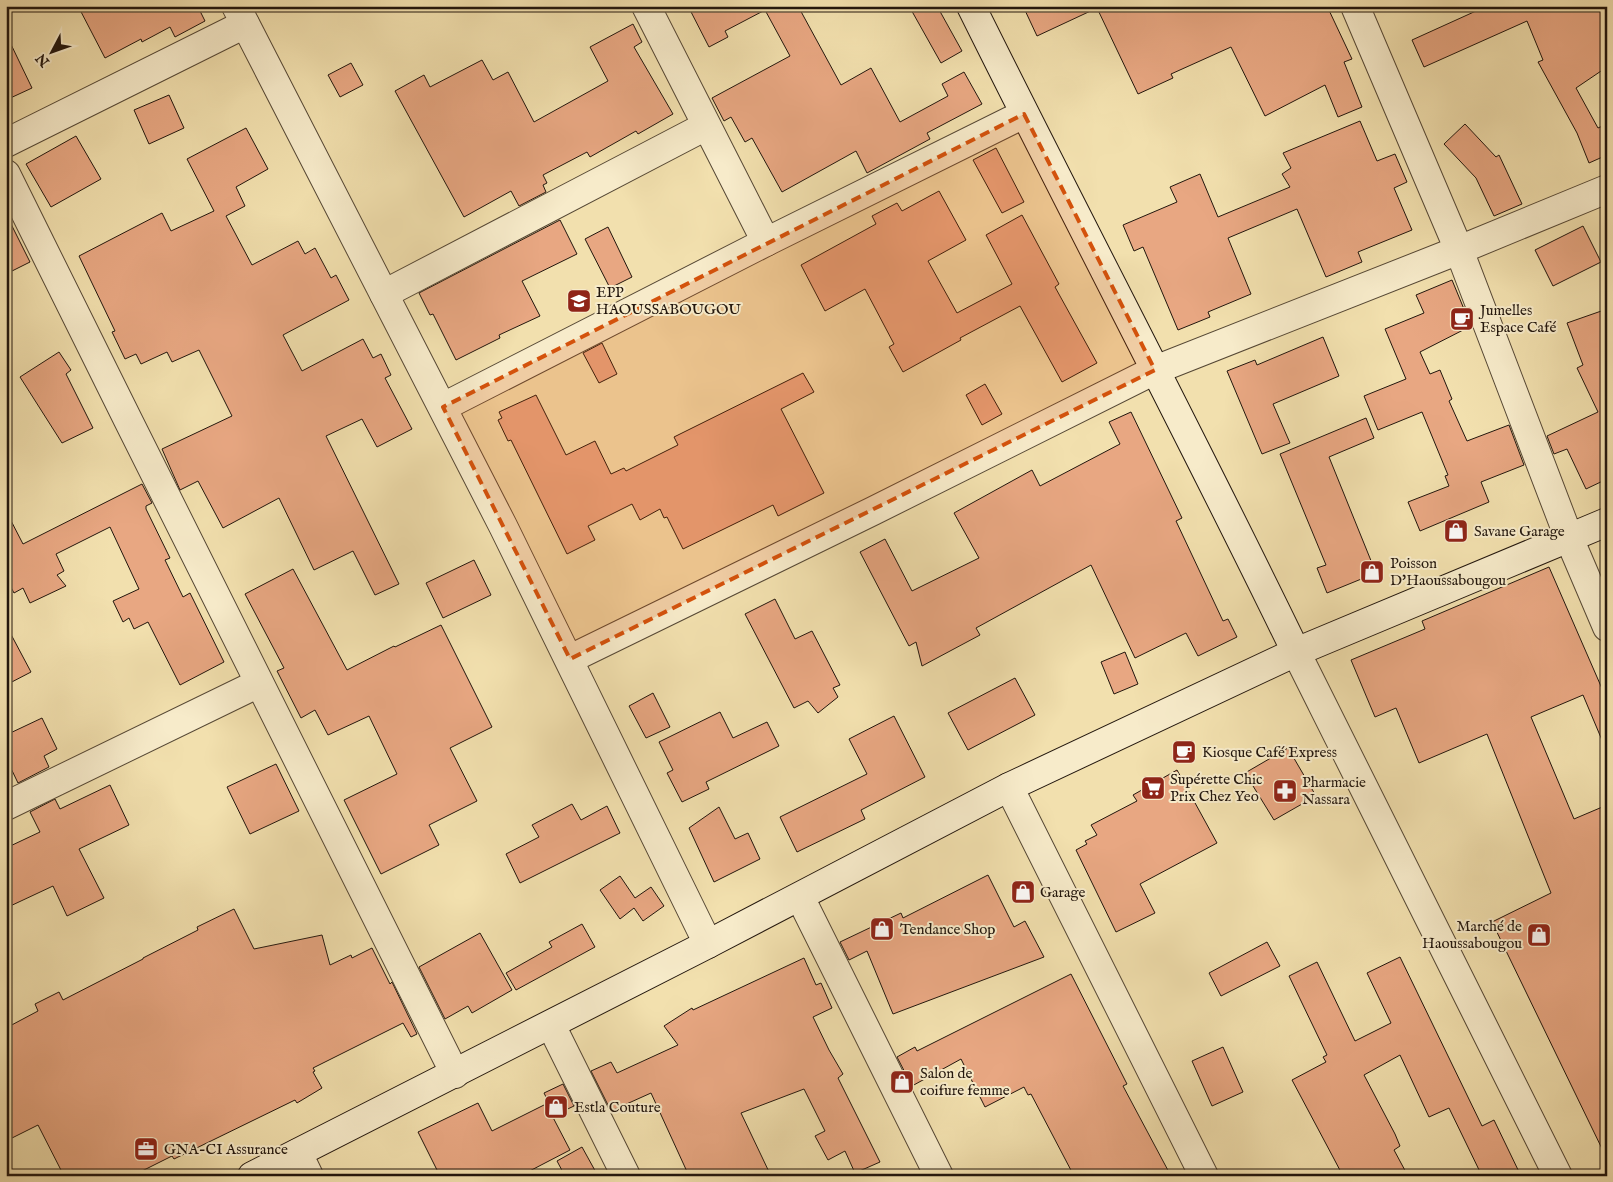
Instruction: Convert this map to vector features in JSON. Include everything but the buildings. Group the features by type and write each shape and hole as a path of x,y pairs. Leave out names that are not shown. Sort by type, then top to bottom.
{"street":[{"path":"646,6 766,242"},
{"path":"971,6 1154,370 1225,504 1296,652 1558,1176"},
{"path":"1354,6 1459,250 1570,538 1607,628"},
{"path":"6,143 240,15 443,407 570,659 708,944"},
{"path":"443,407 766,242 1024,114"},
{"path":"384,294 706,126"},
{"path":"6,174 455,1074"},
{"path":"570,659 874,511 1154,370 1459,250 1607,189"},
{"path":"252,1176 303,1164 455,1074 800,897 1009,787 1296,652 1607,522"},
{"path":"6,806 259,683"},
{"path":"1009,787 1204,1176"},
{"path":"800,897 939,1176"},
{"path":"551,1025 626,1176"}],"highlighted area":[{"path":"1024,114 1155,370 570,659 443,407"}],"place":[{"name":"EPP HAOUSSABOUGOU","path":"579,301"},
{"name":"Jumelles Espace Café","path":"1462,319"},
{"name":"Savane Garage","path":"1456,531"},
{"name":"Poisson D'Haoussabougou","path":"1372,572"},
{"name":"Kiosque Café Express","path":"1184,752"},
{"name":"Supérette Chic Prix Chez Yeo","path":"1153,788"},
{"name":"Pharmacie Nassara","path":"1285,791"},
{"name":"Garage","path":"1023,892"},
{"name":"Tendance Shop","path":"882,929"},
{"name":"Marché de Haoussabougou","path":"1539,935"},
{"name":"Salon de coifure femme","path":"902,1082"},
{"name":"Estla Couture","path":"556,1107"},
{"name":"GNA-CI Assurance","path":"146,1149"}]}
